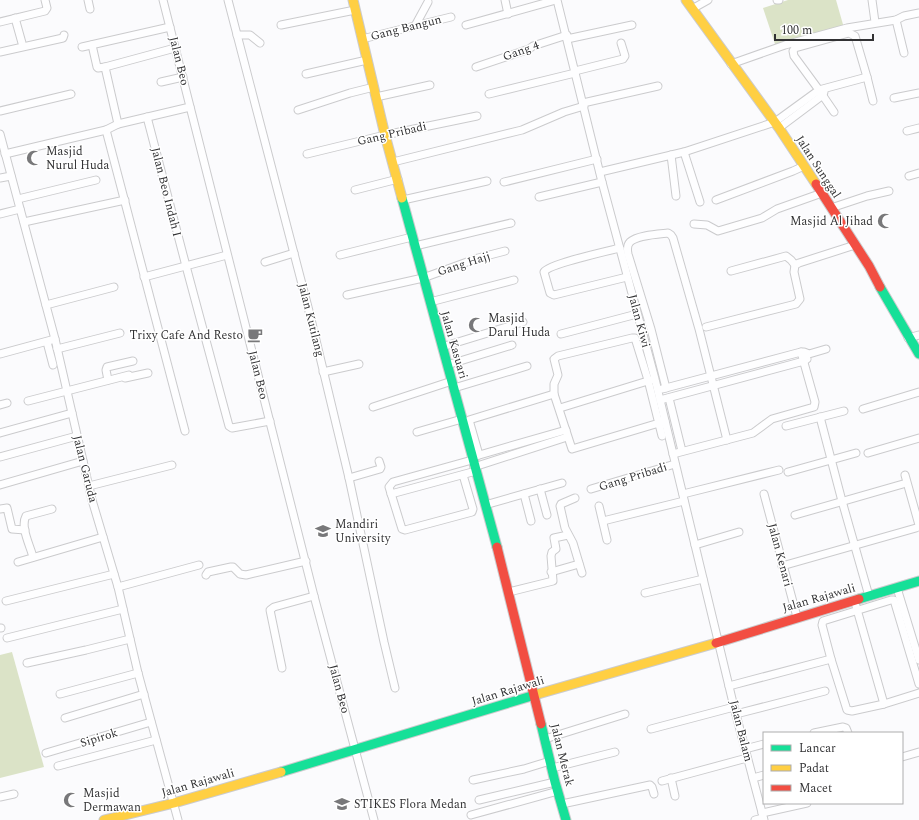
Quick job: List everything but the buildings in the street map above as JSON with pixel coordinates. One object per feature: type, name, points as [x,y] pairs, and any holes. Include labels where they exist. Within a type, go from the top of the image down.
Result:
[{"type":"street","points":[[0,22],[45,11],[47,8],[45,0]]},
{"type":"street","points":[[88,0],[90,8]]},
{"type":"street","name":"Jalan Beo","points":[[163,0],[314,596],[374,820]]},
{"type":"street","name":"Jalan Kutilang","points":[[228,0],[294,253],[349,478],[395,688]]},
{"type":"street","name":"Jalan Kasuari","points":[[353,0],[385,135],[442,347],[475,462],[535,695]]},
{"type":"street","points":[[505,0],[508,14]]},
{"type":"street","points":[[466,25],[557,0]]},
{"type":"street","name":"Jalan Kiwi","points":[[557,0],[602,182],[628,277],[651,380],[658,390],[662,422],[673,454],[719,642]]},
{"type":"street","name":"Jalan Sunggal","points":[[686,0],[777,125],[832,208],[869,266],[888,303],[919,354]]},
{"type":"street","points":[[692,9],[708,0]]},
{"type":"street","points":[[872,0],[875,22]]},
{"type":"street","points":[[415,26],[428,2]]},
{"type":"street","points":[[281,25],[355,10]]},
{"type":"street","points":[[732,64],[785,45],[847,28],[875,22],[896,20],[904,16],[919,13]]},
{"type":"street","name":"Gang Bangun","points":[[362,39],[451,17]]},
{"type":"street","points":[[15,18],[22,43]]},
{"type":"street","points":[[896,20],[904,52]]},
{"type":"street","name":"Gang 4","points":[[476,67],[530,49],[533,46],[567,37],[632,24]]},
{"type":"street","points":[[82,47],[170,27]]},
{"type":"street","points":[[834,112],[823,91],[794,56],[793,51],[795,48],[849,33],[855,36],[873,101]]},
{"type":"street","points":[[0,52],[63,38],[64,35]]},
{"type":"street","points":[[237,35],[250,35],[260,43]]},
{"type":"street","points":[[489,94],[623,59],[625,56],[621,43]]},
{"type":"street","points":[[92,45],[97,67],[99,68],[175,48]]},
{"type":"street","points":[[306,74],[367,60]]},
{"type":"street","points":[[105,67],[118,124]]},
{"type":"street","points":[[161,82],[183,77]]},
{"type":"street","points":[[600,172],[684,152],[777,125],[823,91],[867,77]]},
{"type":"street","points":[[376,97],[430,85]]},
{"type":"street","points":[[393,162],[522,130],[583,104],[658,86]]},
{"type":"street","points":[[298,110],[350,93],[374,87]]},
{"type":"street","points":[[894,98],[919,93]]},
{"type":"street","points":[[0,111],[71,94]]},
{"type":"street","points":[[5,154],[106,130],[118,124],[190,107]]},
{"type":"street","name":"Gang Pribadi","points":[[307,154],[385,135],[477,116]]},
{"type":"street","name":"Jalan Beo Indah I","points":[[147,117],[229,428],[270,421]]},
{"type":"street","points":[[907,131],[919,128]]},
{"type":"street","points":[[106,130],[185,431]]},
{"type":"street","name":"Jalan Garuda","points":[[0,134],[46,305],[89,486],[118,587],[138,673],[178,820]]},
{"type":"street","points":[[684,152],[700,202]]},
{"type":"street","points":[[671,155],[676,196]]},
{"type":"street","points":[[504,182],[597,160]]},
{"type":"street","points":[[716,200],[804,166]]},
{"type":"street","points":[[909,176],[919,173]]},
{"type":"street","points":[[0,178],[11,176]]},
{"type":"street","points":[[354,190],[398,179]]},
{"type":"street","points":[[18,199],[96,180]]},
{"type":"street","points":[[403,200],[487,181]]},
{"type":"street","points":[[539,197],[602,182]]},
{"type":"street","points":[[832,208],[866,196],[889,191]]},
{"type":"street","points":[[694,224],[704,224],[718,231],[762,218],[777,209],[822,193]]},
{"type":"street","points":[[24,222],[125,200]]},
{"type":"street","points":[[0,214],[20,209]]},
{"type":"street","points":[[415,246],[511,223]]},
{"type":"street","points":[[666,388],[627,246],[631,240],[668,233],[671,234],[673,238],[712,376],[728,440]]},
{"type":"street","points":[[340,255],[412,237]]},
{"type":"street","points":[[795,266],[799,263],[855,245]]},
{"type":"street","points":[[620,248],[568,261],[547,268],[544,272],[550,292],[554,295],[628,277]]},
{"type":"street","name":"Gang Hajj","points":[[348,296],[424,278],[478,258],[505,251]]},
{"type":"street","points":[[265,262],[294,253]]},
{"type":"street","points":[[144,277],[227,255]]},
{"type":"street","points":[[706,328],[798,302],[800,299],[794,272],[795,266],[786,256],[731,271]]},
{"type":"street","points":[[430,302],[514,280]]},
{"type":"street","points":[[46,305],[114,287]]},
{"type":"street","points":[[561,334],[637,314]]},
{"type":"street","points":[[442,347],[523,322]]},
{"type":"street","points":[[57,349],[120,333]]},
{"type":"street","points":[[908,338],[919,334]]},
{"type":"street","points":[[662,422],[572,449],[566,433],[560,408],[554,394],[554,384],[558,376],[554,359],[558,356],[635,338],[651,380],[662,422],[662,436]]},
{"type":"street","points":[[0,354],[54,339]]},
{"type":"street","points":[[46,342],[53,365]]},
{"type":"street","points":[[447,365],[512,345]]},
{"type":"street","points":[[658,390],[801,352],[809,354],[826,349]]},
{"type":"street","points":[[673,454],[757,432],[772,419],[814,407],[815,402],[801,352]]},
{"type":"street","points":[[660,400],[804,361],[809,354]]},
{"type":"street","points":[[108,380],[107,367],[133,361]]},
{"type":"street","points":[[323,372],[359,364]]},
{"type":"street","points":[[373,407],[527,366]]},
{"type":"street","points":[[28,401],[148,372]]},
{"type":"street","points":[[67,392],[130,374]]},
{"type":"street","points":[[560,408],[651,380]]},
{"type":"street","points":[[863,409],[919,392]]},
{"type":"street","points":[[475,462],[469,420],[554,394]]},
{"type":"street","points":[[669,398],[682,451]]},
{"type":"street","points":[[786,426],[844,411]]},
{"type":"street","points":[[0,433],[72,413]]},
{"type":"street","points":[[820,417],[830,459],[869,596]]},
{"type":"street","points":[[417,432],[462,419]]},
{"type":"street","points":[[463,475],[472,509],[471,513],[403,530],[389,487],[393,482],[475,462],[566,433]]},
{"type":"street","points":[[391,494],[463,475],[475,462],[566,433]]},
{"type":"street","points":[[0,457],[77,436]]},
{"type":"street","points":[[868,453],[919,438]]},
{"type":"street","points":[[788,472],[830,459],[856,453]]},
{"type":"street","points":[[0,484],[83,461]]},
{"type":"street","points":[[349,478],[380,469],[381,467],[379,462]]},
{"type":"street","name":"Gang Pribadi","points":[[591,490],[675,464]]},
{"type":"street","points":[[89,486],[172,465]]},
{"type":"street","points":[[603,521],[779,470]]},
{"type":"street","points":[[782,566],[917,527],[905,474]]},
{"type":"street","points":[[485,505],[562,483]]},
{"type":"street","points":[[795,515],[902,484]]},
{"type":"street","points":[[540,489],[547,515]]},
{"type":"street","points":[[524,494],[531,521]]},
{"type":"street","name":"Jalan Kenari","points":[[764,494],[782,566],[797,617]]},
{"type":"street","points":[[575,498],[561,504],[560,506],[565,528],[573,543],[582,573]]},
{"type":"street","points":[[599,506],[607,540]]},
{"type":"street","points":[[0,509],[7,508],[12,529],[25,530]]},
{"type":"street","points":[[33,557],[25,530],[24,520],[26,516],[52,509]]},
{"type":"street","points":[[695,545],[739,532]]},
{"type":"street","points":[[509,592],[553,581],[551,572],[551,556],[552,552],[556,549],[554,538],[568,535]]},
{"type":"street","points":[[18,562],[103,537]]},
{"type":"street","points":[[206,575],[208,572],[233,567],[240,574],[246,575],[306,561]]},
{"type":"street","points":[[551,572],[579,564]]},
{"type":"street","points":[[118,587],[199,565]]},
{"type":"street","points":[[6,601],[114,574]]},
{"type":"street","points":[[645,593],[703,579]]},
{"type":"street","name":"Jalan Rajawali","points":[[104,820],[174,803],[333,758],[535,695],[919,582]]},
{"type":"street","points":[[897,588],[919,660]]},
{"type":"street","points":[[282,668],[270,610],[274,607],[314,596]]},
{"type":"street","points":[[854,600],[884,704]]},
{"type":"street","points":[[919,684],[895,601],[891,600],[823,620],[822,625],[831,659],[847,710],[852,712],[919,693]]},
{"type":"street","points":[[7,638],[123,609]]},
{"type":"street","points":[[27,663],[130,639]]},
{"type":"street","name":"Jalan Balam","points":[[719,642],[763,817]]},
{"type":"street","points":[[730,686],[831,659]]},
{"type":"street","points":[[60,694],[138,673]]},
{"type":"street","points":[[651,730],[825,691]]},
{"type":"street","points":[[65,718],[144,694]]},
{"type":"street","name":"Jalan Merak","points":[[535,695],[566,820]]},
{"type":"street","points":[[545,739],[625,714]]},
{"type":"street","name":"Sipirok","points":[[46,753],[151,722]]},
{"type":"street","points":[[819,732],[843,727],[846,728],[848,732]]},
{"type":"street","points":[[58,766],[156,740]]},
{"type":"street","points":[[745,749],[763,744]]},
{"type":"street","points":[[473,780],[614,752]]},
{"type":"street","points":[[903,757],[919,752]]},
{"type":"street","points":[[662,781],[747,758]]},
{"type":"street","points":[[753,778],[763,775]]},
{"type":"street","points":[[671,778],[675,796]]},
{"type":"street","points":[[562,804],[650,785],[654,794]]},
{"type":"street","points":[[479,800],[557,786]]},
{"type":"street","points":[[471,815],[557,786]]},
{"type":"street","points":[[0,797],[14,794]]},
{"type":"street","points":[[755,820],[804,804]]},
{"type":"green space","points":[[788,0],[836,0],[844,28],[777,50],[763,8]]},
{"type":"green space","points":[[12,652],[44,767],[0,778],[0,655]]},
{"type":"traffic: fast","points":[[402,198],[497,547]]},
{"type":"traffic: fast","points":[[880,287],[919,354]]},
{"type":"traffic: fast","points":[[859,599],[919,581]]},
{"type":"traffic: fast","points":[[281,772],[538,694]]},
{"type":"traffic: fast","points":[[541,724],[566,820]]},
{"type":"traffic: slow","points":[[353,0],[385,135],[402,198]]},
{"type":"traffic: slow","points":[[686,0],[779,128],[816,184]]},
{"type":"traffic: slow","points":[[538,694],[716,643]]},
{"type":"traffic: slow","points":[[104,820],[174,803],[281,772]]},
{"type":"traffic: jam","points":[[816,184],[869,266],[880,287]]},
{"type":"traffic: jam","points":[[497,547],[541,724]]},
{"type":"traffic: jam","points":[[716,643],[859,599]]},
{"type":"place","name":"Masjid Nurul Huda","points":[[34,158]]},
{"type":"place","name":"Masjid Al Jihad","points":[[885,221]]},
{"type":"place","name":"Masjid Darul Huda","points":[[476,325]]},
{"type":"place","name":"Trixy Cafe And Resto","points":[[255,335]]},
{"type":"place","name":"Mandiri University","points":[[323,531]]},
{"type":"place","name":"Masjid Dermawan","points":[[71,800]]},
{"type":"place","name":"STIKES Flora Medan","points":[[342,804]]}]
